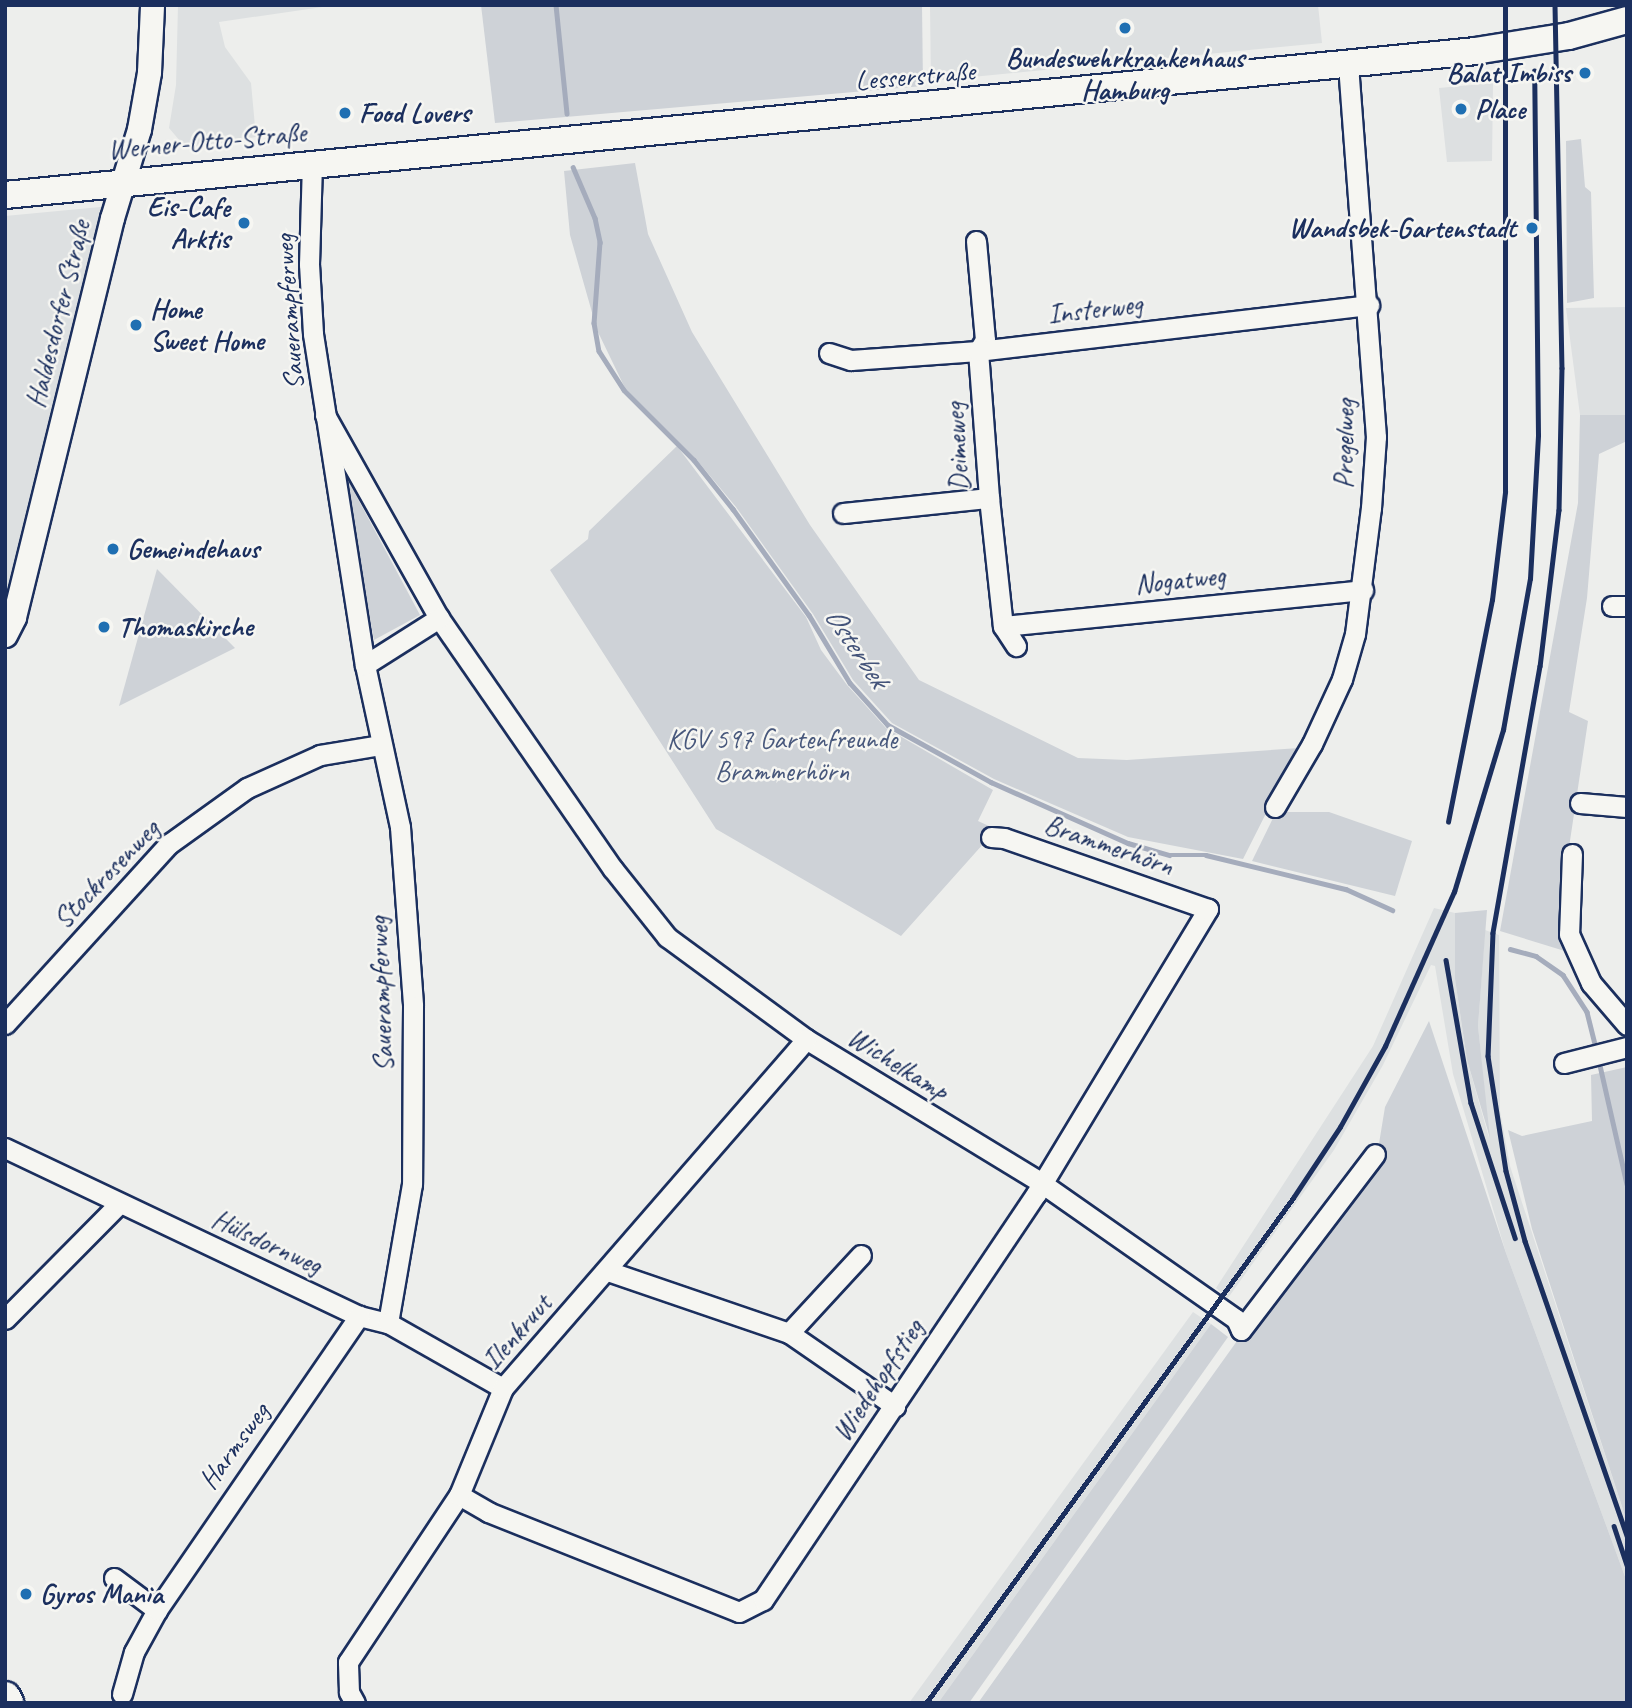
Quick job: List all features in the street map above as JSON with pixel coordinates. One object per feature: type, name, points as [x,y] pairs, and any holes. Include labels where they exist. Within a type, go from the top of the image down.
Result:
[{"type":"main road","name":"Lesserstraße","points":[[581,138],[1348,64],[1569,36],[1627,20]]},
{"type":"main road","name":"Werner-Otto-Straße","points":[[5,195],[122,180],[581,138]]},
{"type":"main road","points":[[5,1697],[8,1703]]},
{"type":"street","name":"Haldesdorfer Straße","points":[[5,635],[19,594],[122,180],[145,102],[152,5]]},
{"type":"street","name":"Pregelweg","points":[[1275,807],[1312,744],[1342,679],[1363,590],[1376,437],[1369,305],[1348,64]]},
{"type":"street","name":"Sauerampferweg","points":[[312,163],[309,264],[325,415],[365,665],[400,827],[413,1006],[412,1184],[388,1323]]},
{"type":"street","name":"Deimeweg","points":[[976,241],[985,340],[978,351],[989,498],[1003,626],[1016,646]]},
{"type":"street","name":"Insterweg","points":[[829,353],[851,360],[978,351],[1369,305]]},
{"type":"street","name":"Sauerampferweg","points":[[325,415],[439,618]]},
{"type":"street","points":[[843,513],[989,498]]},
{"type":"street","name":"Nogatweg","points":[[1003,626],[1363,590]]},
{"type":"street","points":[[365,665],[439,618]]},
{"type":"street","name":"Wichelkamp","points":[[439,618],[613,869],[667,937],[806,1039],[1040,1182],[1236,1319],[1241,1330],[1375,1154]]},
{"type":"street","name":"Stockrosenweg","points":[[5,1024],[169,844],[247,788],[320,755],[381,745]]},
{"type":"street","points":[[1580,803],[1627,807]]},
{"type":"street","name":"Brammerhörn","points":[[991,838],[1004,838],[1208,909]]},
{"type":"street","points":[[1572,854],[1569,934],[1591,983],[1627,1025]]},
{"type":"street","name":"Wiedehopfstieg","points":[[459,1494],[488,1512],[739,1612],[763,1600],[1036,1194],[1040,1182],[1145,1019],[1208,909]]},
{"type":"street","name":"Ilenkruut","points":[[355,1703],[349,1692],[348,1662],[459,1494],[503,1388],[806,1039]]},
{"type":"street","points":[[1564,1063],[1595,1058],[1627,1047]]},
{"type":"street","name":"Hülsdornweg","points":[[5,1148],[359,1316],[388,1323],[503,1388]]},
{"type":"street","points":[[5,1319],[120,1203]]},
{"type":"street","points":[[789,1333],[861,1255]]},
{"type":"street","points":[[608,1270],[789,1333],[895,1406]]},
{"type":"street","name":"Harmsweg","points":[[122,1694],[134,1652],[157,1610],[359,1316]]},
{"type":"street","points":[[114,1578],[157,1610]]},
{"type":"shaded area","points":[[178,5],[336,5],[219,22],[225,47],[251,83],[256,137],[186,148],[169,128],[176,85]]},
{"type":"shaded area","name":"Bundeswehrkrankenhaus Hamburg","points":[[930,5],[1318,5],[1322,43],[931,81]]},
{"type":"shaded area","points":[[1493,83],[1492,161],[1447,162],[1439,88]]},
{"type":"shaded area","points":[[111,206],[5,622],[5,216]]},
{"type":"shaded area","points":[[1627,307],[1627,415],[1580,415],[1566,308]]},
{"type":"shaded area","points":[[1434,908],[1455,913],[1455,979],[1467,1060],[1489,1138],[1478,1026],[1485,930],[1499,935],[1500,1111],[1510,1166],[1627,1522],[1627,1582],[1506,1253],[1453,1074],[1435,966],[1431,965],[1383,1065],[1334,1150],[1228,1298],[1216,1288],[1373,1046]]},
{"type":"shaded area","points":[[1193,1312],[1211,1324],[938,1703],[909,1703]]},
{"type":"green space","points":[[481,5],[922,5],[923,86],[495,123]]},
{"type":"green space","points":[[1581,139],[1585,187],[1591,192],[1594,298],[1567,303],[1566,141]]},
{"type":"green space","points":[[635,163],[648,234],[692,332],[810,525],[919,680],[1078,758],[1127,760],[1299,748],[1243,859],[1128,837],[994,779],[892,723],[853,680],[813,614],[736,507],[696,459],[625,388],[597,330],[570,235],[564,171]]},
{"type":"green space","points":[[1580,415],[1627,415],[1627,441],[1599,454],[1587,598],[1569,712],[1588,721],[1562,894],[1568,952],[1500,931],[1578,503]]},
{"type":"green space","name":"KGV 597 Gartenfreunde Brammerhörn","points":[[677,446],[806,617],[821,650],[847,685],[886,728],[993,790],[978,821],[991,827],[984,843],[901,936],[716,829],[550,570],[588,539],[589,531]]},
{"type":"green space","points":[[343,471],[420,615],[374,640]]},
{"type":"green space","points":[[157,569],[235,648],[119,706]]},
{"type":"green space","points":[[1276,812],[1329,812],[1412,841],[1395,896],[1252,861]]},
{"type":"green space","points":[[1487,910],[1478,1026],[1490,1138],[1467,1060],[1455,979],[1455,913]]},
{"type":"green space","points":[[1429,1021],[1506,1253],[1627,1582],[1627,1703],[978,1703],[1247,1327],[1374,1174],[1385,1107]]},
{"type":"green space","points":[[1627,1067],[1627,1522],[1532,1229],[1508,1130],[1522,1136],[1592,1121],[1591,1075]]},
{"type":"green space","points":[[1211,1324],[1228,1337],[969,1703],[938,1703]]},
{"type":"waterway","name":"Osterbek","points":[[556,5],[567,113]]},
{"type":"waterway","name":"Osterbek","points":[[573,167],[595,218],[600,242],[594,323],[599,351],[624,390],[694,460],[733,509],[809,615],[850,683],[888,725],[991,782],[1128,843],[1169,855],[1206,855],[1346,889],[1392,910]]},
{"type":"waterway","name":"Osterbek","points":[[1510,949],[1536,956],[1563,975],[1587,1012],[1596,1049]]},
{"type":"waterway","name":"Osterbek","points":[[1599,1061],[1627,1184]]},
{"type":"railway","points":[[1448,822],[1492,600],[1505,492],[1505,5]]},
{"type":"railway","points":[[1555,5],[1562,368],[1559,510],[1540,666],[1493,933],[1488,1056],[1506,1171],[1525,1241],[1627,1536]]},
{"type":"railway","points":[[926,1703],[1293,1198],[1340,1127],[1385,1046],[1454,892],[1503,730],[1530,579],[1538,435],[1534,71]]},
{"type":"railway","points":[[1446,960],[1471,1103],[1515,1238]]},
{"type":"railway","points":[[1614,1526],[1627,1565]]},
{"type":"place","name":"Bundeswehrkrankenhaus Hamburg","points":[[1125,28]]},
{"type":"place","name":"Balat Imbiss","points":[[1585,73]]},
{"type":"place","name":"Place","points":[[1461,109]]},
{"type":"place","name":"Food Lovers","points":[[345,113]]},
{"type":"place","name":"Eis-Cafe Arktis","points":[[244,223]]},
{"type":"place","name":"Wandsbek-Gartenstadt","points":[[1532,228]]},
{"type":"place","name":"Home Sweet Home","points":[[136,325]]},
{"type":"place","name":"Gemeindehaus","points":[[113,549]]},
{"type":"place","name":"Thomaskirche","points":[[104,627]]},
{"type":"place","name":"Gyros Mania","points":[[26,1594]]}]
